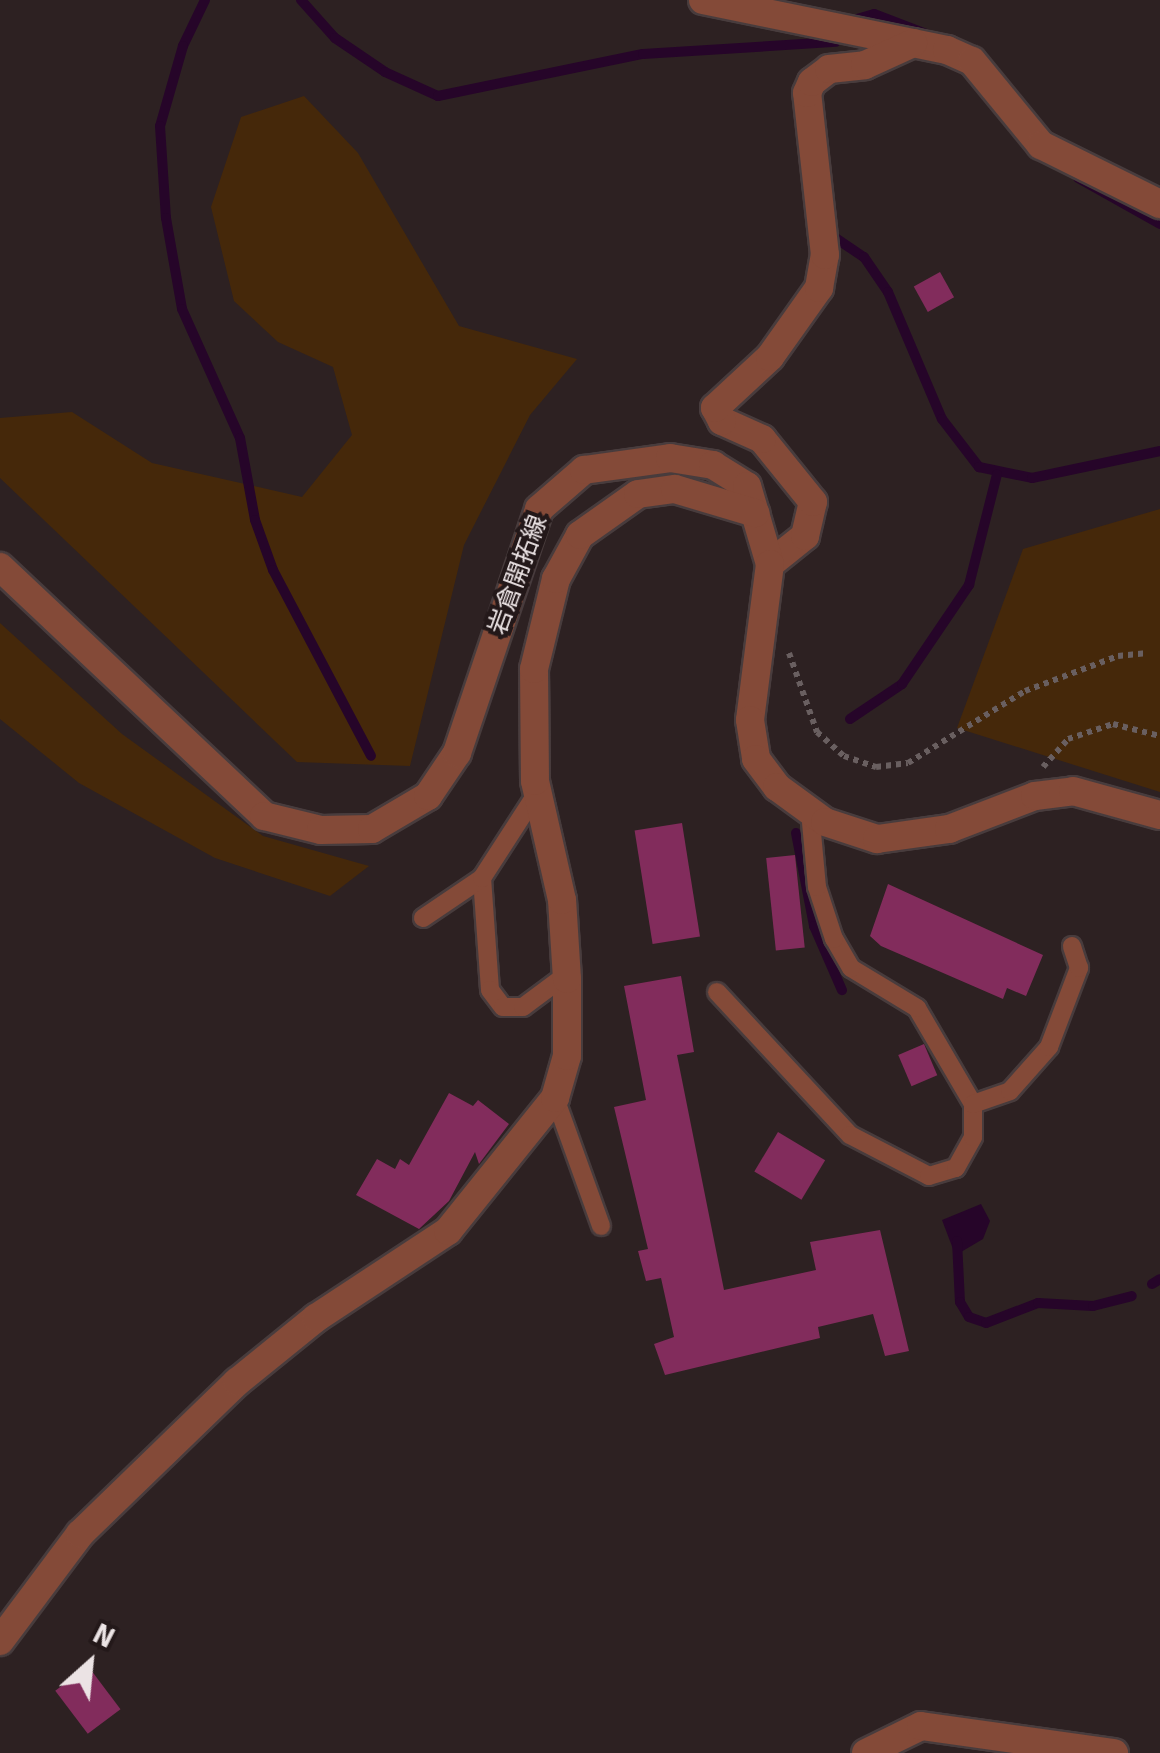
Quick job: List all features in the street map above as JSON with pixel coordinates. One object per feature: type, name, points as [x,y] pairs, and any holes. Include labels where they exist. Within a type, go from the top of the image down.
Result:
[{"type":"street","points":[[703,0],[913,43],[972,62],[1042,145],[1160,204]]},
{"type":"street","points":[[770,564],[805,536],[813,502],[762,440],[722,421],[716,408],[770,358],[818,288],[825,255],[806,94],[812,82],[829,68],[865,65],[913,43]]},
{"type":"street","name":"岩倉開拓線","points":[[0,568],[264,816],[321,830],[372,830],[428,796],[457,753],[539,508],[584,470],[670,458],[713,465],[748,486],[770,564],[750,720],[756,759],[777,787],[810,811],[877,838],[949,829],[1035,796],[1073,791],[1160,815]]},
{"type":"street","points":[[0,1641],[80,1534],[238,1382],[316,1318],[448,1231],[555,1098],[567,1056],[566,974],[562,900],[538,793],[534,668],[556,579],[580,535],[638,494],[675,489],[755,513]]},
{"type":"street","points":[[866,1753],[921,1726],[1114,1753]]},
{"type":"lane","points":[[423,918],[482,878],[538,793]]},
{"type":"lane","points":[[717,992],[850,1135],[877,1154],[929,1176],[956,1168],[973,1137],[974,1104],[917,1008],[852,968],[834,939],[817,887],[810,811]]},
{"type":"lane","points":[[482,878],[490,990],[503,1007],[523,1008],[566,974]]},
{"type":"lane","points":[[974,1104],[1010,1091],[1049,1047],[1080,968],[1072,946]]},
{"type":"lane","points":[[555,1098],[600,1226]]},
{"type":"path","points":[[765,603],[817,732],[844,756],[876,767],[908,763],[1025,691],[1118,656],[1145,653]]},
{"type":"path","points":[[1035,796],[1038,774],[1068,739],[1112,724],[1160,736]]},
{"type":"shaded area","points":[[304,96],[358,153],[459,326],[577,359],[530,415],[464,545],[410,766],[297,762],[0,478],[0,418],[72,412],[152,463],[302,497],[352,435],[333,367],[278,342],[234,301],[211,207],[241,117]]},
{"type":"shaded area","points":[[1160,509],[1160,792],[957,728],[1023,549]]},
{"type":"shaded area","points":[[0,623],[122,734],[263,836],[369,866],[330,896],[215,858],[79,783],[0,719]]},
{"type":"shaded area","points":[[981,1204],[990,1221],[983,1239],[961,1252],[953,1249],[942,1220]]},
{"type":"building","points":[[940,272],[954,297],[928,312],[914,287]]},
{"type":"building","points":[[682,823],[700,937],[653,944],[635,831]]},
{"type":"building","points":[[795,855],[805,947],[776,951],[766,858]]},
{"type":"building","points":[[888,884],[1043,955],[1026,996],[1007,988],[1003,999],[881,946],[870,936]]},
{"type":"building","points":[[681,976],[694,1052],[677,1055],[724,1290],[816,1270],[810,1242],[880,1230],[909,1351],[885,1356],[873,1314],[818,1327],[820,1338],[665,1375],[654,1344],[674,1337],[661,1278],[646,1281],[638,1251],[648,1249],[614,1107],[646,1100],[624,986]]},
{"type":"building","points":[[924,1044],[937,1075],[912,1086],[898,1055]]},
{"type":"building","points":[[449,1093],[473,1106],[478,1100],[509,1124],[479,1164],[475,1152],[449,1201],[419,1229],[356,1195],[377,1159],[395,1169],[400,1159],[409,1165]]},
{"type":"building","points":[[778,1132],[825,1160],[801,1200],[754,1171]]},
{"type":"building","points":[[88,1666],[120,1709],[88,1734],[55,1691]]},
{"type":"waterway","points":[[205,0],[183,46],[160,126],[166,218],[182,309],[240,438],[255,520],[273,570],[371,756]]},
{"type":"waterway","points":[[301,0],[335,38],[385,72],[438,96],[643,54],[836,42]]},
{"type":"waterway","points":[[850,21],[874,14],[937,38]]},
{"type":"waterway","points":[[1078,178],[1160,224]]},
{"type":"waterway","points":[[831,235],[864,257],[888,292],[942,419],[979,467],[1032,478],[1160,451]]},
{"type":"waterway","points":[[850,719],[902,684],[969,585],[997,474]]},
{"type":"waterway","points":[[796,833],[814,926],[842,990]]},
{"type":"waterway","points":[[957,1241],[960,1302],[969,1317],[986,1323],[1038,1303],[1093,1306],[1132,1296]]},
{"type":"waterway","points":[[1152,1284],[1160,1279]]}]
